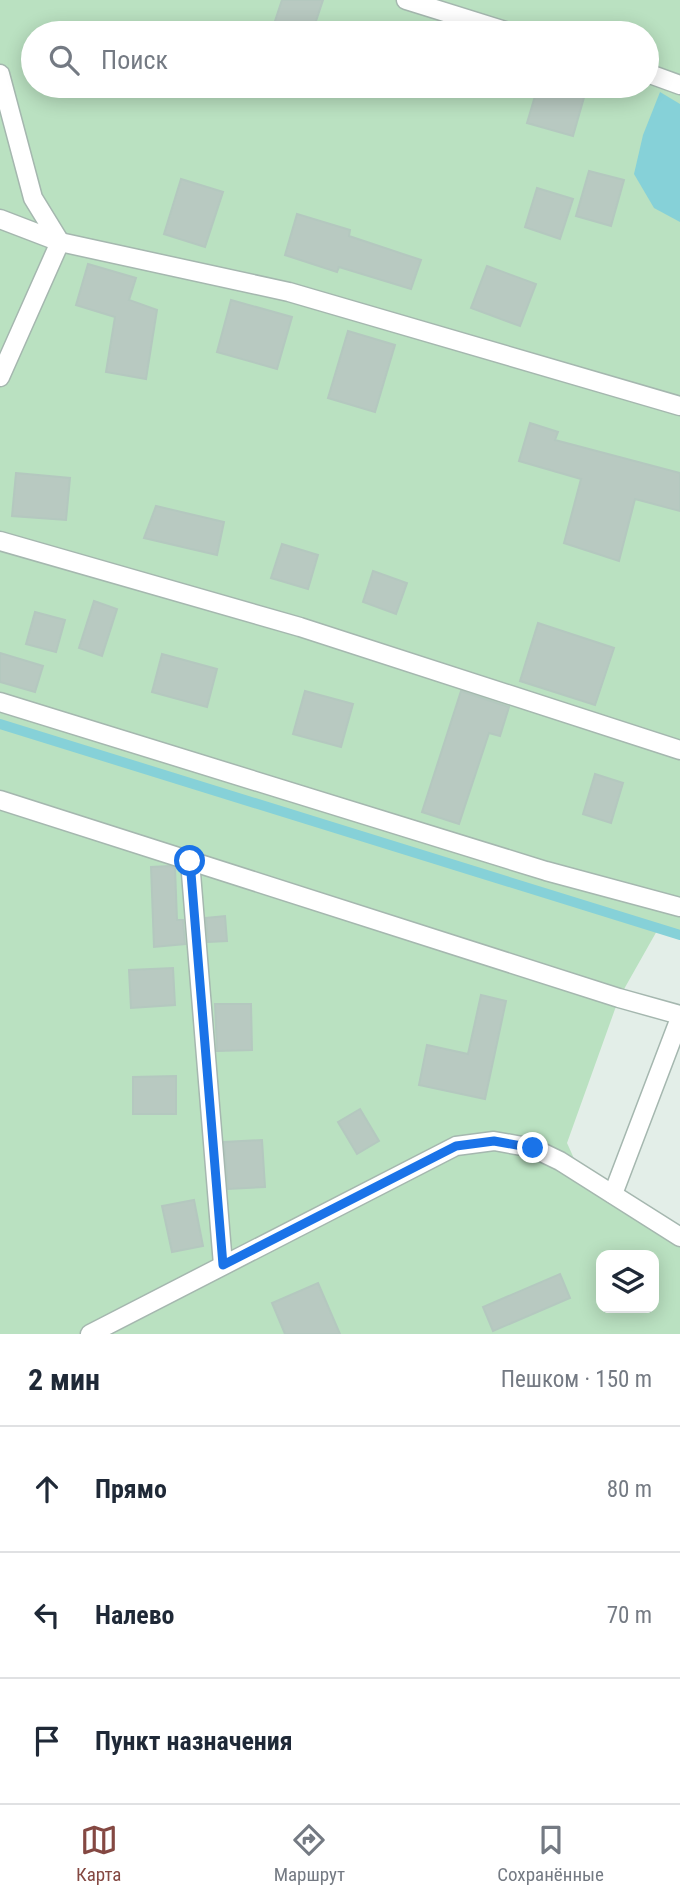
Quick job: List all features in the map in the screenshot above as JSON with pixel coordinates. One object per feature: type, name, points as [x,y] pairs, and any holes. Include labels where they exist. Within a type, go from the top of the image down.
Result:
[{"type":"lane","points":[[406,0],[453,8],[484,21]]},
{"type":"lane","points":[[0,74],[33,198],[60,242]]},
{"type":"lane","points":[[659,77],[680,85]]},
{"type":"lane","points":[[0,219],[60,242],[289,292],[680,406]]},
{"type":"lane","points":[[0,377],[60,242]]},
{"type":"lane","points":[[0,541],[300,627],[680,750]]},
{"type":"lane","points":[[0,702],[546,871],[680,906]]},
{"type":"lane","points":[[0,800],[680,1016],[613,1194]]},
{"type":"lane","points":[[190,861],[223,1265]]},
{"type":"lane","points":[[90,1334],[456,1146],[494,1141],[533,1148],[560,1161],[680,1237]]},
{"type":"green space","points":[[0,0],[680,0],[680,935],[658,929],[619,998],[567,1143],[581,1174],[680,1237],[680,1334],[0,1334]]},
{"type":"water","points":[[660,92],[680,104],[680,222],[654,208],[634,174],[643,135]]},
{"type":"building","points":[[282,0],[323,0],[316,21],[275,21]]},
{"type":"building","points":[[534,98],[584,98],[573,136],[527,123]]},
{"type":"building","points":[[589,171],[624,180],[611,226],[576,216]]},
{"type":"building","points":[[181,179],[223,192],[205,247],[164,234]]},
{"type":"building","points":[[537,188],[573,199],[560,239],[525,227]]},
{"type":"building","points":[[297,214],[350,230],[349,236],[421,260],[411,289],[339,267],[337,272],[285,255]]},
{"type":"building","points":[[88,264],[136,278],[129,300],[157,310],[146,379],[106,372],[115,317],[76,305]]},
{"type":"building","points":[[487,266],[536,284],[520,326],[471,308]]},
{"type":"building","points":[[231,300],[292,317],[277,369],[217,352]]},
{"type":"building","points":[[348,331],[395,345],[375,412],[328,398]]},
{"type":"building","points":[[530,423],[558,432],[555,440],[680,473],[680,511],[635,499],[619,561],[564,543],[581,479],[519,461]]},
{"type":"building","points":[[16,473],[70,478],[66,520],[12,516]]},
{"type":"building","points":[[156,506],[224,522],[217,555],[144,538]]},
{"type":"building","points":[[282,544],[318,555],[308,589],[271,578]]},
{"type":"building","points":[[373,571],[407,583],[396,614],[363,602]]},
{"type":"building","points":[[94,601],[117,609],[102,656],[79,648]]},
{"type":"building","points":[[35,612],[65,620],[56,652],[26,644]]},
{"type":"building","points":[[538,623],[614,648],[595,705],[520,681]]},
{"type":"building","points":[[0,653],[43,666],[35,692],[0,682]]},
{"type":"building","points":[[162,654],[217,669],[207,707],[152,692]]},
{"type":"building","points":[[305,691],[353,704],[341,747],[293,734]]},
{"type":"building","points":[[461,691],[509,707],[500,736],[489,733],[459,824],[422,812]]},
{"type":"building","points":[[595,774],[623,783],[611,823],[583,814]]},
{"type":"building","points":[[151,867],[175,868],[177,920],[183,920],[185,944],[154,947]]},
{"type":"building","points":[[225,916],[227,941],[208,942],[206,918]]},
{"type":"building","points":[[173,968],[175,1005],[131,1008],[129,970]]},
{"type":"building","points":[[481,995],[506,1001],[485,1099],[419,1085],[427,1045],[468,1054]]},
{"type":"building","points":[[215,1004],[251,1004],[252,1050],[217,1051]]},
{"type":"building","points":[[176,1076],[176,1114],[133,1114],[133,1077]]},
{"type":"building","points":[[360,1109],[379,1141],[357,1154],[338,1122]]},
{"type":"building","points":[[262,1140],[265,1187],[228,1189],[224,1142]]},
{"type":"building","points":[[194,1200],[203,1246],[172,1252],[162,1206]]},
{"type":"building","points":[[560,1274],[570,1298],[493,1331],[483,1307]]},
{"type":"building","points":[[318,1283],[340,1334],[285,1334],[272,1303]]},
{"type":"waterway","points":[[0,724],[680,935]]},
{"type":"route","points":[[190,861],[223,1265],[456,1146],[494,1141],[533,1148]]}]
